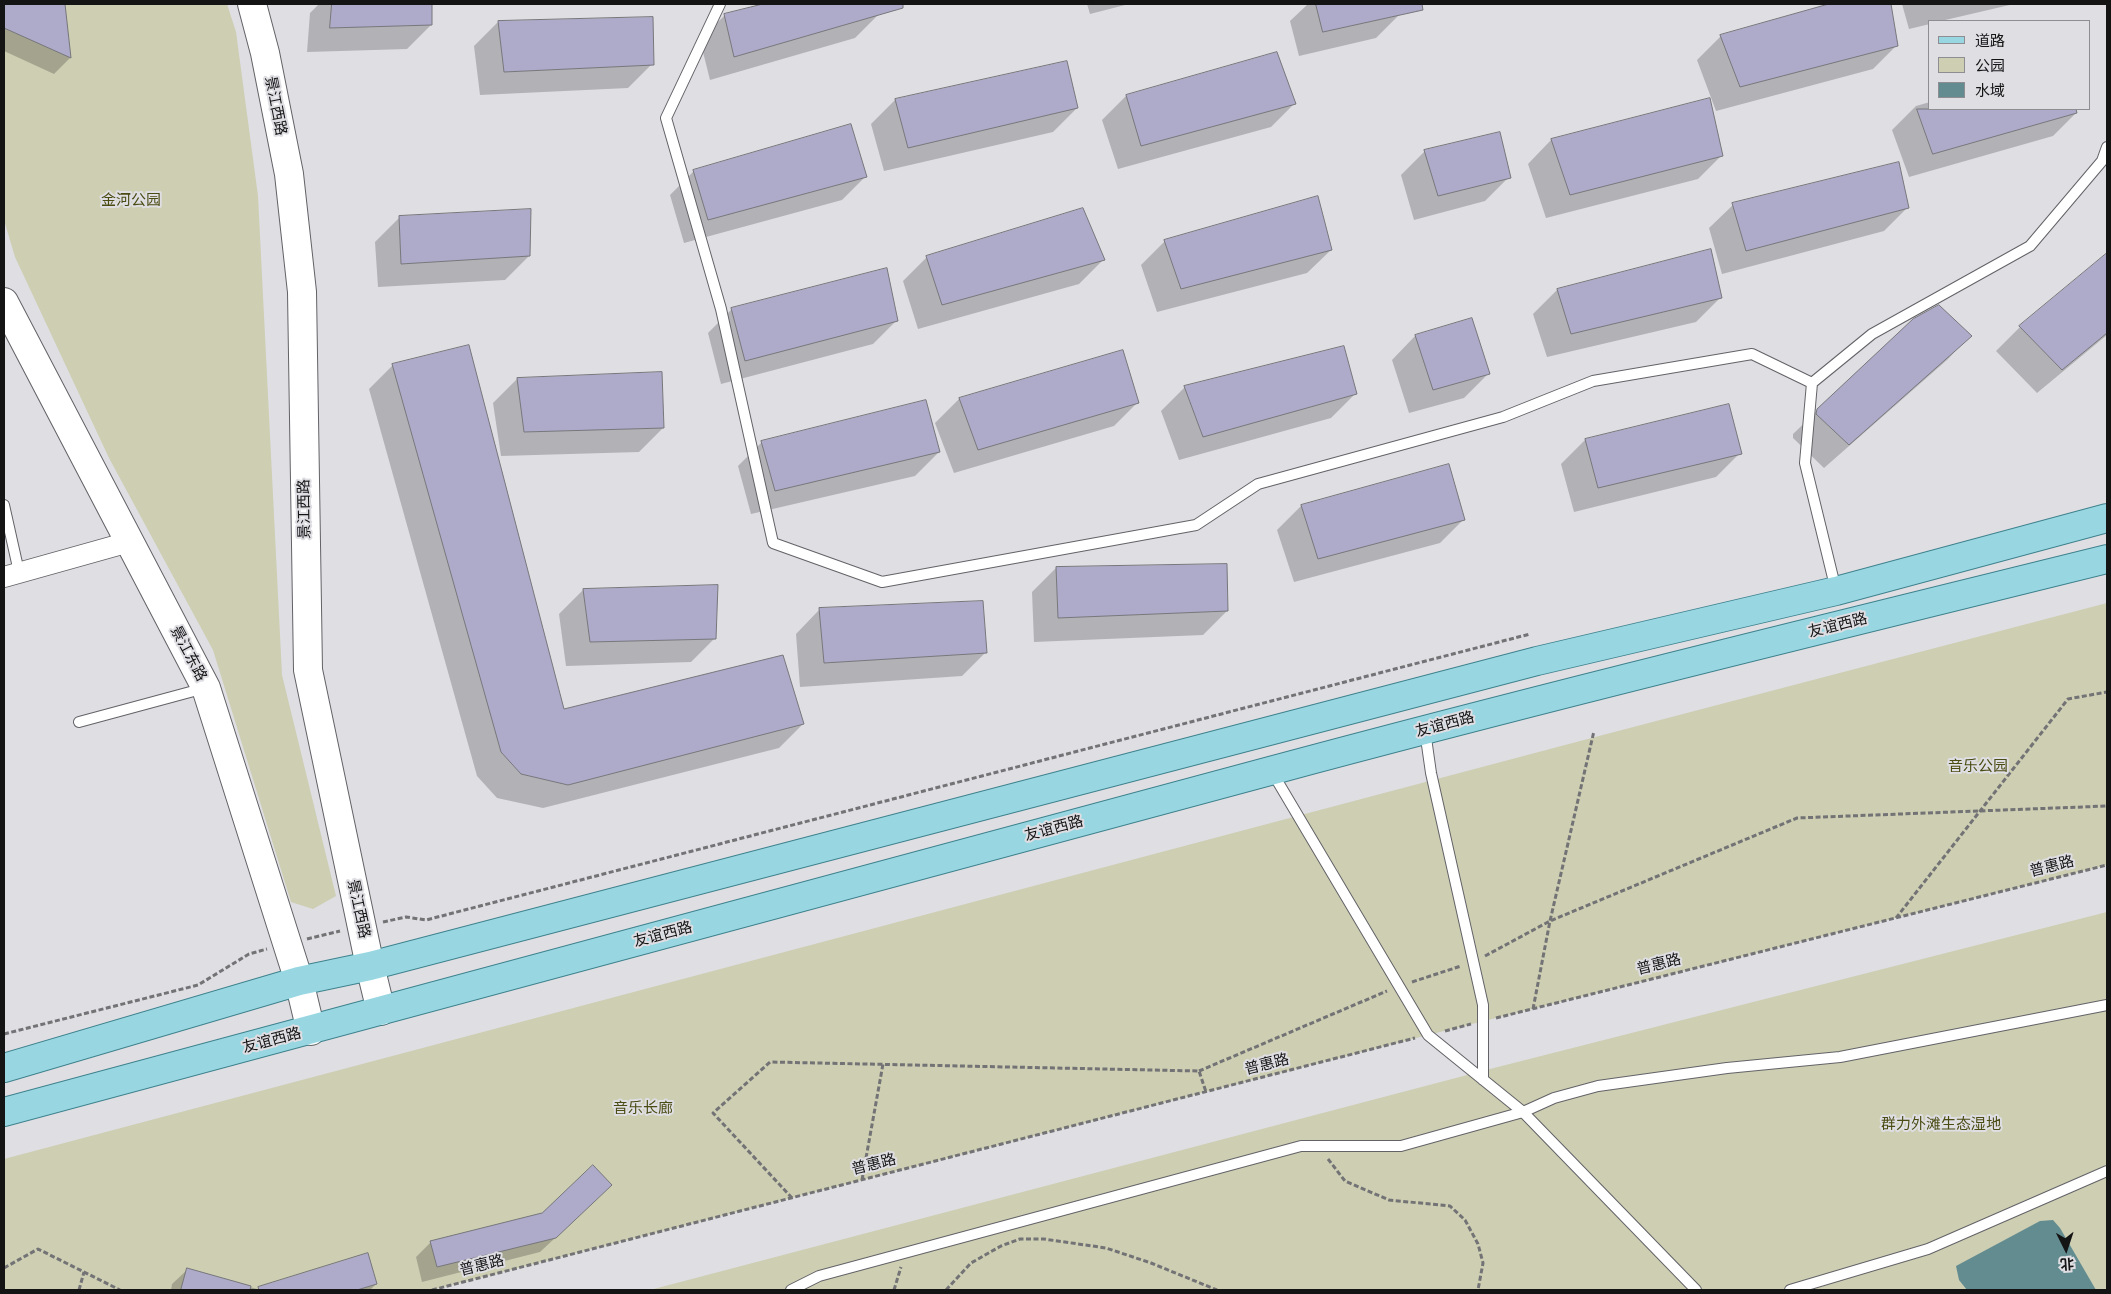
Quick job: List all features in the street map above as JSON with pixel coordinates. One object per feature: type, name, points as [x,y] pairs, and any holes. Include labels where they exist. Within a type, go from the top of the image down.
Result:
[{"type":"main road","name":"景江西路","points":[[252,4],[265,53],[289,174],[302,292],[308,670],[381,1011]]},
{"type":"main road","name":"景江东路","points":[[4,302],[206,688],[299,981],[311,1031]]},
{"type":"main road","points":[[4,1068],[299,981],[370,966],[1537,661],[1836,591],[2107,518]]},
{"type":"main road","name":"友谊西路","points":[[4,1112],[311,1031],[1271,770],[2107,559]]},
{"type":"street","points":[[11,574],[129,542]]},
{"type":"lane","points":[[720,4],[666,118],[721,309],[773,543],[882,582],[1196,525],[1258,484],[1503,417],[1593,381],[1752,354],[1812,383]]},
{"type":"lane","points":[[1836,591],[1805,463],[1812,383],[1872,334],[2030,246],[2102,160],[2107,147]]},
{"type":"lane","points":[[4,505],[11,574]]},
{"type":"lane","points":[[79,722],[206,688]]},
{"type":"lane","points":[[1424,730],[1430,773],[1483,1005],[1484,1080]]},
{"type":"lane","points":[[1271,770],[1428,1035],[1523,1112],[1696,1290]]},
{"type":"lane","points":[[792,1290],[820,1276],[1301,1146],[1401,1146],[1523,1112],[1554,1098],[1598,1086],[1727,1068],[1840,1057],[2107,1005]]},
{"type":"lane","points":[[1790,1290],[1928,1249],[2107,1171]]},
{"type":"path","points":[[4,1034],[198,986],[249,954],[287,944],[406,916],[426,920],[1530,634]]},
{"type":"path","points":[[1896,918],[2068,699],[2107,692]]},
{"type":"path","points":[[1533,1008],[1550,921],[1594,731]]},
{"type":"path","points":[[792,1198],[713,1113],[770,1062],[1199,1071],[1399,986],[1473,962],[1550,921],[1797,818],[2107,806]]},
{"type":"path","name":"普惠路","points":[[432,1290],[1533,1008],[2107,865]]},
{"type":"path","points":[[862,1180],[883,1064]]},
{"type":"path","points":[[1199,1071],[1206,1092]]},
{"type":"path","points":[[1316,1146],[1345,1180],[1389,1200],[1450,1206],[1465,1220],[1478,1244],[1483,1263],[1478,1290]]},
{"type":"path","points":[[946,1290],[972,1263],[1001,1246],[1020,1239],[1044,1239],[1106,1248],[1151,1263],[1217,1290]]},
{"type":"path","points":[[4,1268],[38,1249],[120,1290]]},
{"type":"path","points":[[894,1290],[906,1252]]},
{"type":"path","points":[[79,1290],[84,1272]]},
{"type":"green space","name":"金河公园","points":[[4,4],[227,4],[236,32],[258,196],[282,675],[336,896],[313,909],[291,902],[213,650],[109,458],[15,257],[4,220]]},
{"type":"green space","name":"音乐公园","points":[[2107,603],[2107,865],[1428,1035],[432,1290],[4,1290],[4,1159]]},
{"type":"green space","name":"群力外滩生态湿地","points":[[2107,912],[2107,1290],[650,1290],[1490,1069]]},
{"type":"water","points":[[2053,1220],[2060,1228],[2096,1290],[1967,1290],[1959,1280],[1956,1266],[2040,1221]]},
{"type":"building","points":[[4,4],[65,4],[71,58],[4,28]]},
{"type":"building","points":[[332,4],[432,4],[432,25],[330,28]]},
{"type":"building","points":[[763,4],[903,4],[903,8],[734,57],[724,14]]},
{"type":"building","points":[[1316,4],[1422,4],[1423,10],[1323,32]]},
{"type":"building","points":[[1829,4],[1891,4],[1898,46],[1740,87],[1720,35]]},
{"type":"building","points":[[653,17],[654,65],[504,72],[498,21]]},
{"type":"building","points":[[1277,52],[1296,104],[1141,146],[1126,95]]},
{"type":"building","points":[[1067,61],[1078,108],[908,148],[895,99]]},
{"type":"building","points":[[1710,98],[1723,156],[1570,195],[1551,139]]},
{"type":"building","points":[[1917,109],[2076,110],[2077,113],[1933,154]]},
{"type":"building","points":[[851,124],[867,177],[708,220],[693,170]]},
{"type":"building","points":[[1500,132],[1511,178],[1438,196],[1424,150]]},
{"type":"building","points":[[1899,162],[1909,208],[1746,251],[1732,203]]},
{"type":"building","points":[[1318,196],[1332,250],[1181,289],[1164,240]]},
{"type":"building","points":[[1083,208],[1105,260],[942,305],[926,256]]},
{"type":"building","points":[[531,209],[530,256],[401,264],[399,216]]},
{"type":"building","points":[[1711,249],[1722,298],[1571,334],[1557,289]]},
{"type":"building","points":[[2107,253],[2107,333],[2062,370],[2019,326]]},
{"type":"building","points":[[887,268],[898,321],[745,361],[731,308]]},
{"type":"building","points":[[1939,305],[1972,336],[1849,445],[1816,414],[1817,409],[1913,319]]},
{"type":"building","points":[[1472,318],[1490,374],[1433,390],[1415,335]]},
{"type":"building","points":[[469,345],[564,709],[783,655],[804,724],[568,785],[521,774],[501,752],[392,364]]},
{"type":"building","points":[[1344,346],[1357,394],[1203,437],[1184,386]]},
{"type":"building","points":[[1123,350],[1139,403],[978,450],[959,398]]},
{"type":"building","points":[[662,372],[664,428],[524,432],[517,378]]},
{"type":"building","points":[[926,400],[940,452],[775,491],[761,441]]},
{"type":"building","points":[[1729,404],[1742,454],[1598,488],[1585,439]]},
{"type":"building","points":[[1449,464],[1465,520],[1318,559],[1301,505]]},
{"type":"building","points":[[1227,564],[1228,611],[1058,618],[1056,567]]},
{"type":"building","points":[[718,585],[716,639],[590,642],[583,589]]},
{"type":"building","points":[[983,601],[987,653],[824,663],[819,608]]},
{"type":"building","points":[[593,1165],[612,1185],[556,1238],[437,1267],[430,1241],[542,1213]]},
{"type":"building","points":[[368,1253],[377,1284],[357,1290],[259,1290],[258,1287]]},
{"type":"building","points":[[187,1268],[251,1286],[250,1290],[181,1290]]},
{"type":"park label","name":"音乐长廊","points":[[643,1109]]}]
